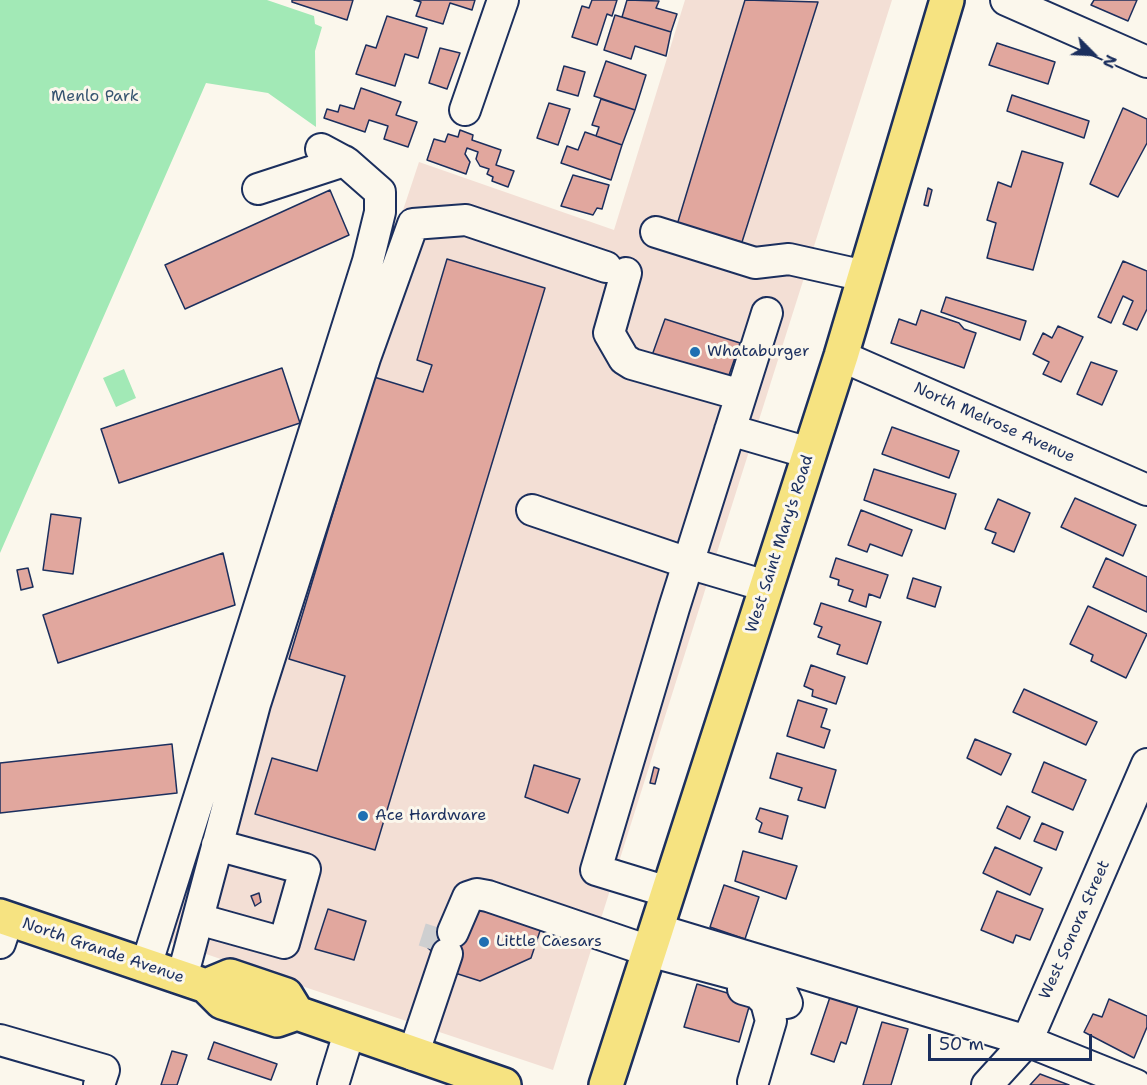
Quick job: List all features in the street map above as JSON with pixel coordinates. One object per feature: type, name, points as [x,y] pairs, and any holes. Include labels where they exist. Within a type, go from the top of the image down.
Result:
[{"type":"main road","name":"West Saint Mary's Road","points":[[606,1085],[841,356],[941,1]]},
{"type":"main road","name":"North Grande Avenue","points":[[3,926],[146,966],[194,982],[230,976],[286,995],[297,1013],[349,1033],[504,1085]]},
{"type":"street","points":[[465,110],[503,0]]},
{"type":"street","points":[[1006,0],[1145,54]]},
{"type":"street","points":[[146,966],[364,272],[380,212],[380,192],[332,155],[258,189]]},
{"type":"street","points":[[194,982],[198,919],[255,704],[365,358],[413,224],[466,219],[616,270],[609,333],[624,358],[632,364],[741,395]]},
{"type":"street","points":[[656,232],[755,263],[789,258],[865,276]]},
{"type":"street","points":[[668,892],[596,870],[688,563],[768,313]]},
{"type":"street","name":"North Melrose Avenue","points":[[841,356],[1147,490]]},
{"type":"street","points":[[730,430],[809,453]]},
{"type":"street","points":[[532,510],[688,563],[766,586]]},
{"type":"street","name":"West Sonora Street","points":[[987,1085],[1027,1041],[1147,764]]},
{"type":"street","points":[[198,919],[284,943],[305,869],[217,845]]},
{"type":"street","points":[[413,1055],[442,949],[468,897],[477,894],[562,923],[652,940],[1027,1041],[1136,1085]]},
{"type":"street","points":[[652,940],[693,964],[709,979],[757,993],[766,1002],[771,1021],[758,1084]]},
{"type":"street","points":[[693,964],[768,983],[781,990],[787,1002]]},
{"type":"street","points":[[333,1085],[349,1033]]},
{"type":"street","points":[[0,1040],[104,1070],[99,1085]]},
{"type":"shaded area","points":[[685,0],[892,0],[553,1070],[161,939],[419,162],[614,230]]},
{"type":"green space","name":"Menlo Park","points":[[0,0],[267,0],[314,16],[315,24],[322,27],[315,51],[316,127],[268,93],[206,83],[0,553]]},
{"type":"green space","points":[[124,369],[136,398],[116,407],[103,378]]},
{"type":"building","points":[[292,0],[353,0],[347,20],[292,2]]},
{"type":"building","points":[[414,0],[475,0],[472,10],[450,3],[443,24],[416,16],[421,2]]},
{"type":"building","points":[[592,0],[617,0],[612,16],[607,14],[597,45],[572,37],[582,6],[589,8]]},
{"type":"building","points":[[627,0],[659,1],[656,8],[677,14],[671,32],[622,17]]},
{"type":"building","points":[[745,0],[818,2],[742,242],[677,225]]},
{"type":"building","points":[[1094,0],[1137,0],[1128,21],[1091,5]]},
{"type":"building","points":[[615,15],[671,32],[666,56],[635,46],[631,59],[604,50]]},
{"type":"building","points":[[387,16],[427,28],[418,58],[405,54],[395,86],[356,74],[366,45],[376,48]]},
{"type":"building","points":[[997,43],[1055,62],[1048,84],[989,65]]},
{"type":"building","points":[[440,48],[460,53],[447,89],[429,83]]},
{"type":"building","points":[[606,61],[646,75],[635,110],[594,96]]},
{"type":"building","points":[[564,66],[585,72],[578,96],[557,90]]},
{"type":"building","points":[[361,88],[401,102],[396,115],[417,122],[408,147],[384,139],[388,126],[369,120],[365,132],[324,118],[327,109],[338,112],[340,105],[354,109]]},
{"type":"building","points":[[1012,95],[1089,121],[1084,138],[1007,111]]},
{"type":"building","points":[[601,99],[635,110],[622,145],[596,136],[599,127],[592,125]]},
{"type":"building","points":[[549,103],[570,109],[558,145],[537,138]]},
{"type":"building","points":[[1123,108],[1147,119],[1147,143],[1118,197],[1090,184]]},
{"type":"building","points":[[460,130],[473,135],[472,140],[501,150],[496,165],[514,171],[508,187],[492,181],[493,177],[487,174],[489,169],[480,166],[476,159],[478,152],[467,148],[465,154],[470,162],[466,174],[427,160],[434,139],[445,142],[448,134],[458,137]]},
{"type":"building","points":[[585,132],[622,145],[611,180],[561,163],[567,146],[578,150]]},
{"type":"building","points":[[1022,151],[1063,163],[1033,270],[987,258],[996,223],[987,220],[998,182],[1011,187]]},
{"type":"building","points":[[573,175],[609,185],[602,209],[597,208],[593,215],[561,206]]},
{"type":"building","points":[[928,188],[932,190],[928,206],[924,205]]},
{"type":"building","points":[[330,190],[349,235],[185,309],[165,265]]},
{"type":"building","points":[[447,259],[545,288],[375,850],[255,814],[272,758],[317,771],[345,676],[289,659],[374,377],[423,392],[432,365],[417,360]]},
{"type":"building","points":[[1123,261],[1147,271],[1147,309],[1137,330],[1123,324],[1133,301],[1123,296],[1111,323],[1098,317]]},
{"type":"building","points":[[946,297],[1026,321],[1020,340],[941,312]]},
{"type":"building","points":[[921,310],[959,323],[964,329],[976,333],[964,368],[891,343],[899,319],[916,325]]},
{"type":"building","name":"Whataburger","points":[[665,319],[740,343],[727,381],[650,361]]},
{"type":"building","points":[[1058,326],[1083,337],[1061,382],[1043,374],[1049,362],[1033,354],[1043,333],[1052,338]]},
{"type":"building","points":[[1091,362],[1117,371],[1102,405],[1077,394]]},
{"type":"building","points":[[282,368],[300,423],[119,483],[101,429]]},
{"type":"building","points":[[892,427],[959,451],[949,478],[882,454]]},
{"type":"building","points":[[874,469],[956,494],[945,529],[864,500]]},
{"type":"building","points":[[1075,498],[1136,525],[1123,556],[1061,527]]},
{"type":"building","points":[[998,499],[1030,513],[1014,552],[992,543],[996,533],[985,529]]},
{"type":"building","points":[[861,510],[912,530],[902,556],[870,544],[867,552],[848,545]]},
{"type":"building","points":[[51,514],[81,518],[73,574],[43,570]]},
{"type":"building","points":[[223,553],[235,605],[58,663],[43,615]]},
{"type":"building","points":[[836,558],[888,575],[880,598],[869,594],[866,607],[849,601],[853,590],[838,585],[839,580],[830,577]]},
{"type":"building","points":[[1106,558],[1147,577],[1147,612],[1093,587]]},
{"type":"building","points":[[28,568],[33,587],[21,590],[17,570]]},
{"type":"building","points":[[913,578],[941,587],[935,607],[907,598]]},
{"type":"building","points":[[821,603],[881,622],[867,664],[837,654],[840,645],[818,637],[822,627],[814,624]]},
{"type":"building","points":[[1088,606],[1147,634],[1126,678],[1091,661],[1093,655],[1070,644]]},
{"type":"building","points":[[811,665],[845,677],[836,704],[812,696],[813,690],[804,686]]},
{"type":"building","points":[[1024,689],[1097,722],[1086,745],[1013,712]]},
{"type":"building","points":[[798,700],[827,709],[821,727],[830,730],[824,748],[787,736]]},
{"type":"building","points":[[975,739],[1011,754],[1001,775],[967,758]]},
{"type":"building","points":[[172,744],[177,793],[0,813],[0,763]]},
{"type":"building","points":[[777,753],[836,770],[825,808],[798,800],[802,788],[770,778]]},
{"type":"building","points":[[1044,762],[1086,780],[1073,810],[1032,792]]},
{"type":"building","points":[[534,765],[580,779],[568,813],[525,797]]},
{"type":"building","points":[[654,767],[659,769],[655,784],[650,783]]},
{"type":"building","points":[[1007,806],[1030,817],[1020,839],[997,828]]},
{"type":"building","points":[[760,808],[788,816],[782,839],[759,832],[762,823],[756,819]]},
{"type":"building","points":[[1042,823],[1063,832],[1056,850],[1034,841]]},
{"type":"building","points":[[995,847],[1042,868],[1030,895],[983,873]]},
{"type":"building","points":[[743,851],[797,866],[786,899],[735,881]]},
{"type":"building","points":[[724,885],[759,897],[745,939],[710,927]]},
{"type":"building","points":[[997,891],[1043,909],[1030,940],[1016,935],[1013,943],[981,930]]},
{"type":"building","points":[[259,893],[261,902],[255,906],[251,896]]},
{"type":"building","points":[[328,909],[366,921],[354,960],[315,949]]},
{"type":"building","name":"Little Caesars","points":[[476,909],[541,928],[531,958],[480,981],[455,973],[428,948],[438,927],[466,936]]},
{"type":"building","points":[[697,984],[751,1000],[739,1042],[684,1027]]},
{"type":"building","points":[[831,994],[859,1003],[846,1044],[841,1042],[834,1062],[811,1054]]},
{"type":"building","points":[[1109,999],[1147,1016],[1147,1027],[1134,1058],[1084,1032],[1093,1014],[1102,1017]]},
{"type":"building","points":[[882,1022],[908,1029],[891,1085],[863,1085]]},
{"type":"building","points":[[214,1042],[277,1064],[271,1080],[208,1059]]},
{"type":"building","points":[[172,1051],[187,1055],[177,1085],[161,1085]]},
{"type":"building","points":[[1040,1074],[1069,1085],[1030,1085]]},
{"type":"tunnel","points":[[433,950],[440,928]]},
{"type":"place","name":"Whataburger","points":[[695,352]]},
{"type":"place","name":"Ace Hardware","points":[[363,816]]},
{"type":"place","name":"Little Caesars","points":[[484,942]]}]
